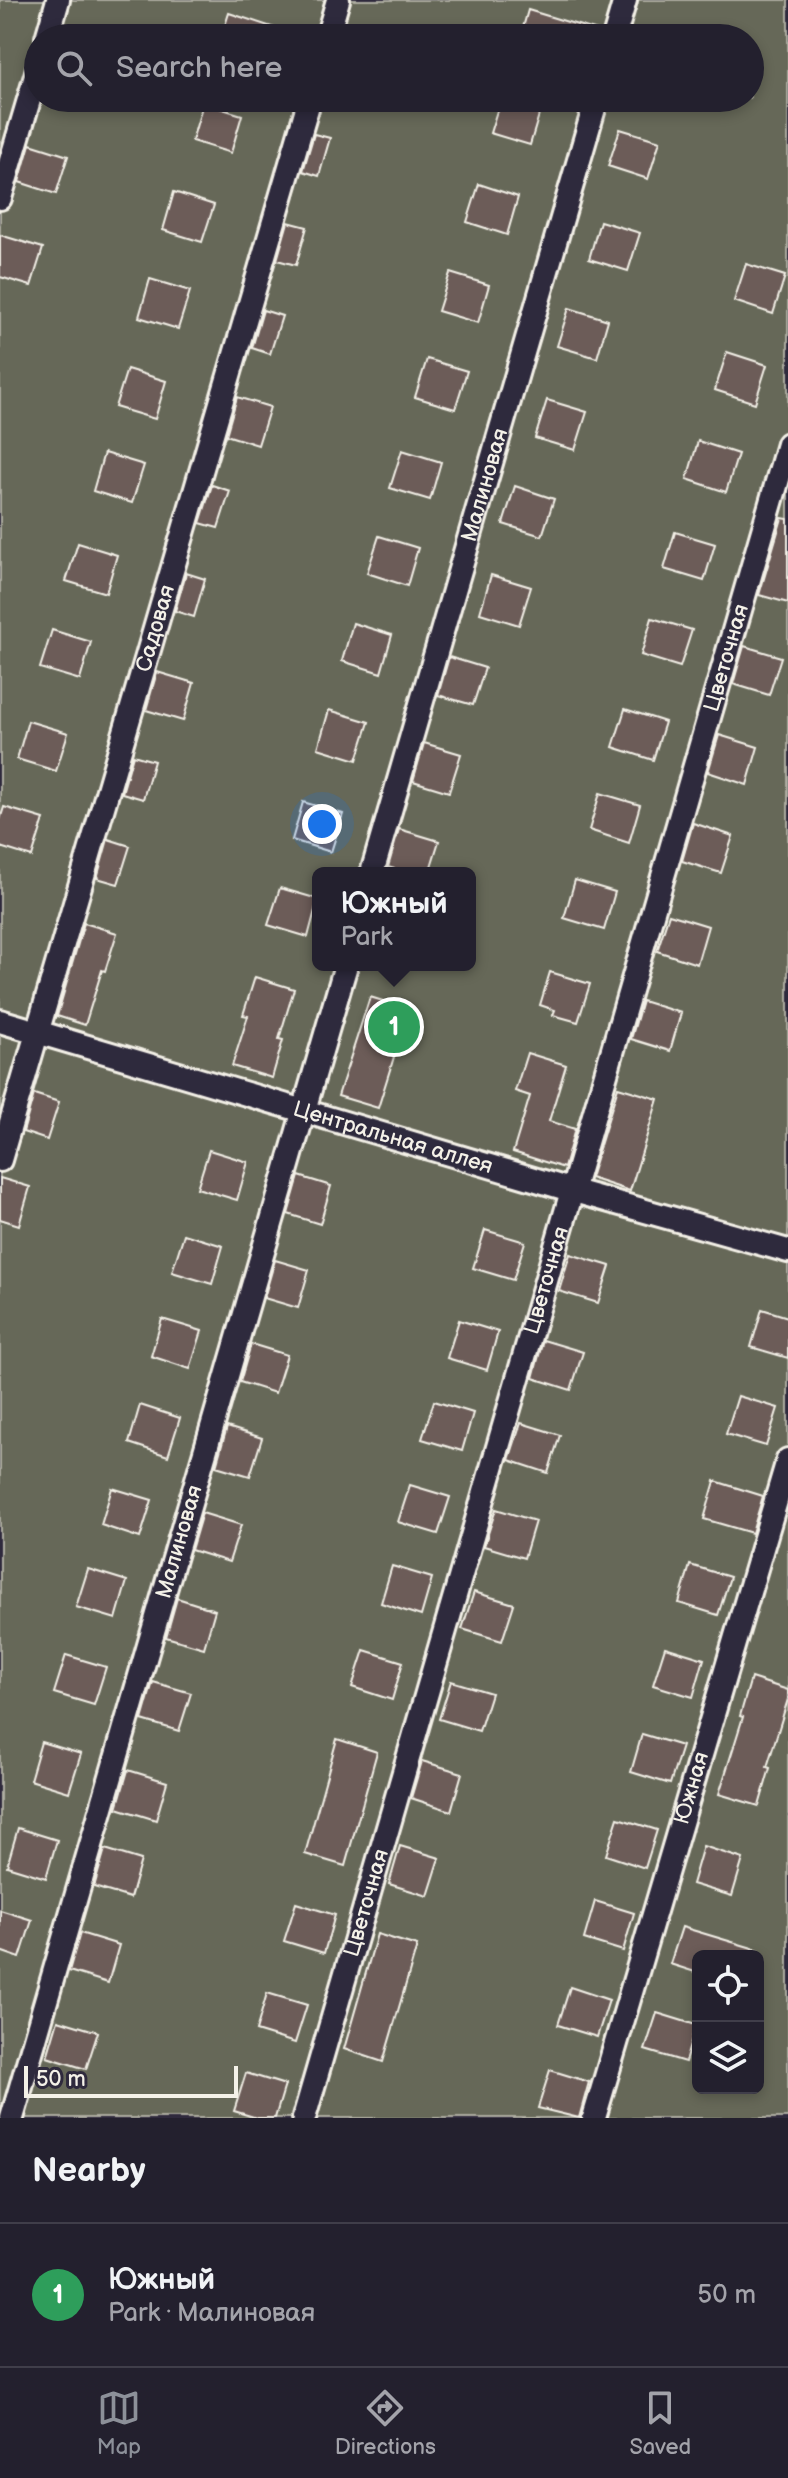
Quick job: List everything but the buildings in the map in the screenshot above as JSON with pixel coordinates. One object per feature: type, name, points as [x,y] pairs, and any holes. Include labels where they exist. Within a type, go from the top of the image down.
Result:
[{"type":"street","points":[[51,24],[58,0]]},
{"type":"street","points":[[331,24],[338,0]]},
{"type":"street","points":[[618,24],[625,0]]},
{"type":"street","points":[[0,198],[25,112]]},
{"type":"street","name":"Садовая","points":[[0,1160],[306,112]]},
{"type":"street","name":"Малиновая","points":[[374,867],[593,112]]},
{"type":"street","name":"Цветочная","points":[[304,2118],[788,444]]},
{"type":"street","name":"Малиновая","points":[[12,2118],[344,971]]},
{"type":"street","name":"Центральная аллея","points":[[0,1021],[788,1251]]},
{"type":"street","name":"Южная","points":[[594,2118],[788,1460]]},
{"type":"green space","points":[[0,0],[788,0],[788,2118],[0,2118]]},
{"type":"place","name":"Южный","points":[[394,1027]]}]
